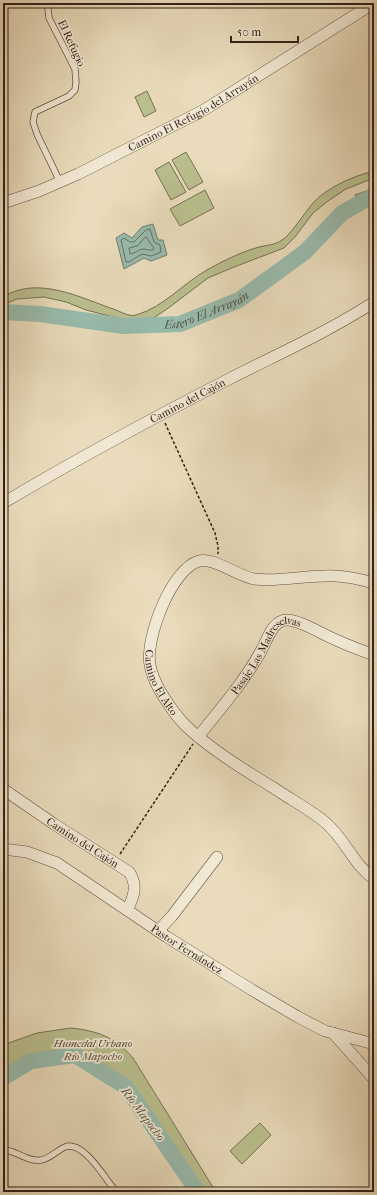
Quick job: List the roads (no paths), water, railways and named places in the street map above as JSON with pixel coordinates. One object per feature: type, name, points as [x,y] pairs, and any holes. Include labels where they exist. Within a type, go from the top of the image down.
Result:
[{"type":"street","name":"Camino El Refugio del Arrayán","points":[[3,203],[60,182],[127,150],[204,110],[374,3]]},
{"type":"street","name":"Camino del Cajón","points":[[3,503],[161,414],[342,322],[374,302]]},
{"type":"street","name":"Camino El Alto","points":[[374,583],[335,576],[255,579],[235,573],[208,560],[200,561],[189,567],[175,582],[163,606],[153,632],[149,651],[151,671],[159,687],[180,720],[198,737],[224,757],[325,822],[336,833],[358,864],[374,878]]},
{"type":"street","name":"Pasaje Las Madreselvas","points":[[198,737],[240,684],[258,656],[274,626],[282,620],[288,620],[305,625],[334,639],[374,654]]},
{"type":"street","name":"Camino del Cajón","points":[[3,789],[129,872],[134,880],[134,895],[128,910]]},
{"type":"street","name":"Pastor Fernández","points":[[3,849],[31,853],[58,863],[158,931],[278,1006],[314,1026],[333,1033],[374,1044]]},
{"type":"street","points":[[158,931],[172,916],[217,857]]},
{"type":"street","points":[[333,1033],[374,1079]]},
{"type":"lane","name":"El Refugio","points":[[49,3],[49,18],[76,69],[75,90],[69,96],[35,112],[34,122],[37,134],[60,182]]},
{"type":"lane","points":[[3,1150],[14,1151],[23,1157],[32,1160],[43,1160],[66,1146],[74,1146],[85,1151],[115,1192]]},
{"type":"water","points":[[153,224],[158,240],[163,240],[167,255],[151,261],[144,258],[124,269],[116,238],[124,233],[132,238],[142,227]]},
{"type":"waterway","name":"Estero El Arrayán","points":[[3,312],[40,314],[124,326],[180,324],[239,300],[305,252],[342,213],[374,195]]},
{"type":"waterway","name":"Río Mapocho","points":[[3,1078],[31,1061],[75,1055],[126,1087],[198,1192]]},
{"type":"waterway","points":[[3,1187],[39,1192]]},
{"type":"park label","name":"Humedal Urbano Río Mapocho","points":[[93,1049]]}]
